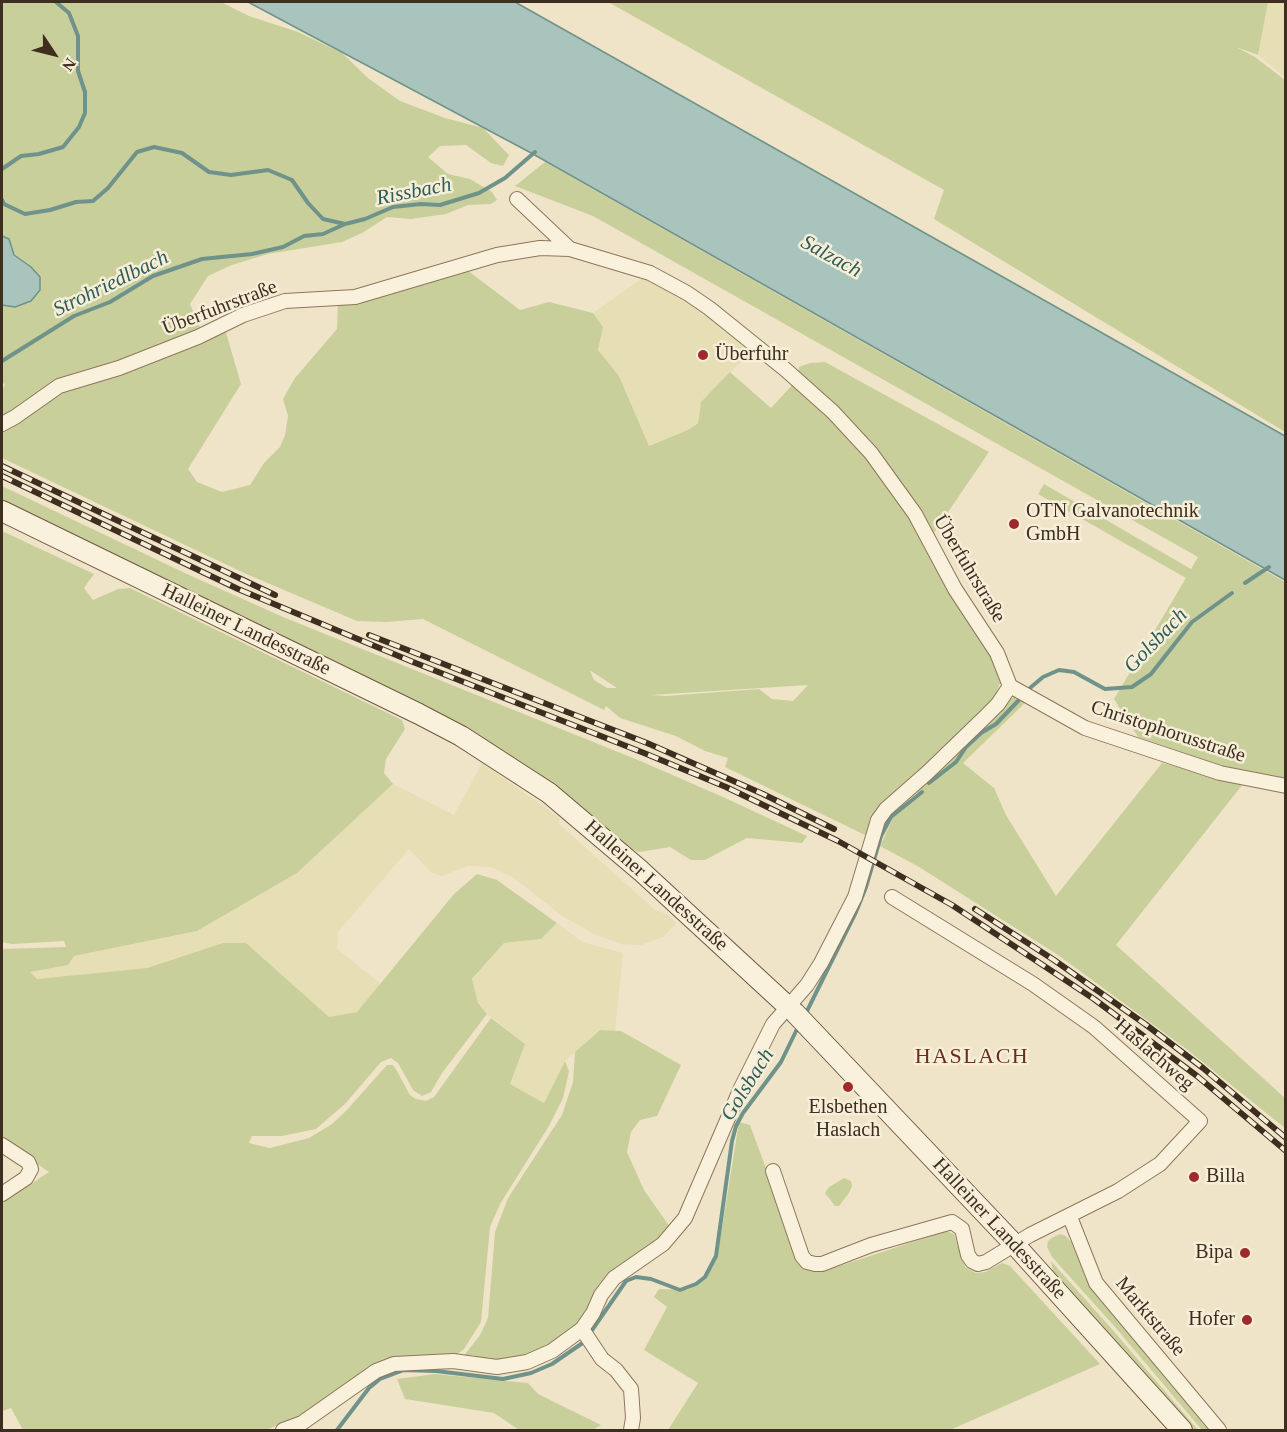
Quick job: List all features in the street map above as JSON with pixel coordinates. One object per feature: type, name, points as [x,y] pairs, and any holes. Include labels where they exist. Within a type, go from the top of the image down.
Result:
[{"type":"main road","name":"Halleiner Landesstraße","points":[[2,511],[419,714],[461,736],[549,793],[586,822],[698,922],[797,1016],[1015,1245],[1182,1431]]},
{"type":"street","name":"Überfuhrstraße","points":[[517,199],[570,249]]},
{"type":"street","name":"Überfuhrstraße","points":[[2,424],[59,386],[119,368],[198,337],[243,315],[285,301],[355,297],[497,255],[540,248],[570,249],[650,273],[687,293],[786,370],[833,412],[871,453],[915,514],[954,589],[997,653],[1010,686]]},
{"type":"street","name":"Christophorusstraße","points":[[1010,686],[1085,728],[1220,773],[1286,786]]},
{"type":"street","points":[[283,1431],[302,1424],[376,1371],[394,1364],[453,1361],[497,1368],[527,1362],[552,1351],[582,1329],[601,1295],[614,1278],[663,1244],[685,1218],[741,1088],[773,1024],[797,1016],[807,985],[855,897],[878,820],[886,809],[984,718],[1010,686]]},
{"type":"street","name":"Haslachweg","points":[[773,1171],[802,1256],[807,1262],[822,1264],[871,1245],[951,1222],[962,1229],[968,1255],[978,1264],[986,1262],[1030,1235],[1118,1191],[1160,1164],[1200,1121],[1094,1028],[1033,984],[892,897]]},
{"type":"street","points":[[2,1145],[28,1162],[31,1169],[26,1178],[2,1194]]},
{"type":"street","name":"Marktstraße","points":[[1070,1217],[1096,1283],[1219,1431]]},
{"type":"street","points":[[582,1329],[602,1359],[616,1370],[631,1389],[633,1418],[631,1431]]},
{"type":"shaded area","points":[[1268,2],[1285,2],[1285,77],[1258,55]]},
{"type":"shaded area","points":[[644,277],[701,308],[753,350],[701,402],[698,422],[690,429],[649,446],[619,376],[598,350],[603,327],[593,313]]},
{"type":"shaded area","points":[[482,763],[560,818],[558,823],[655,910],[667,914],[676,923],[663,937],[641,945],[621,944],[594,934],[561,915],[514,878],[491,867],[468,866],[442,876],[431,872],[409,849],[338,932],[337,949],[381,984],[357,1012],[329,1017],[245,943],[223,943],[147,968],[36,980],[29,972],[67,965],[74,956],[197,931],[297,873],[393,784],[454,815]]},
{"type":"shaded area","points":[[557,923],[582,942],[623,953],[615,1031],[599,1030],[565,1061],[544,1103],[510,1084],[525,1044],[487,1014],[478,1003],[472,980],[504,943],[541,939]]},
{"type":"green space","points":[[2,2],[221,2],[249,16],[298,32],[342,53],[368,78],[400,101],[445,118],[483,128],[509,155],[503,166],[491,163],[466,145],[440,146],[428,157],[448,174],[470,179],[492,192],[497,200],[491,204],[468,205],[446,214],[411,219],[387,217],[362,233],[342,242],[268,254],[232,265],[208,276],[190,304],[201,330],[76,377],[2,422],[2,391],[5,384],[2,383]]},
{"type":"green space","points":[[608,2],[1268,2],[1258,55],[1236,47],[1255,57],[1285,80],[1285,432],[934,219],[944,190]]},
{"type":"green space","points":[[545,162],[1285,582],[1285,778],[1222,766],[1138,737],[1114,699],[1186,578],[1038,494],[1044,484],[1191,569],[1198,557],[593,216],[515,186]]},
{"type":"green space","points":[[467,270],[520,310],[549,302],[593,313],[603,327],[598,350],[619,376],[649,446],[690,429],[698,423],[701,402],[730,372],[771,408],[794,383],[837,424],[900,499],[993,659],[1001,680],[994,701],[869,837],[725,767],[728,758],[705,751],[676,736],[620,718],[606,706],[604,710],[423,619],[387,622],[357,621],[244,573],[2,458],[2,428],[60,388],[225,329],[241,384],[188,469],[197,482],[222,492],[250,485],[264,463],[280,447],[285,435],[288,416],[283,399],[295,378],[337,329],[338,302]],"holes":[[[591,671],[617,688],[607,688],[594,680]],[[808,685],[793,701],[772,699],[759,689],[666,696],[651,695]]]},
{"type":"green space","points":[[825,362],[989,452],[931,537],[829,402],[799,372],[799,367],[810,363]]},
{"type":"green space","points":[[2,486],[283,617],[638,760],[807,836],[802,843],[747,838],[705,860],[691,860],[670,847],[639,852],[629,848],[556,788],[520,762],[466,729],[2,500]]},
{"type":"green space","points":[[2,531],[94,574],[84,588],[93,600],[118,589],[130,588],[402,720],[405,729],[386,759],[384,773],[393,784],[297,873],[197,931],[74,956],[68,965],[30,972],[37,979],[147,968],[223,943],[246,943],[329,1017],[357,1012],[454,894],[477,874],[497,880],[557,923],[541,939],[504,943],[472,979],[478,1003],[487,1014],[442,1073],[431,1092],[422,1096],[413,1090],[398,1063],[391,1058],[381,1062],[345,1104],[316,1129],[282,1136],[252,1136],[249,1143],[270,1148],[309,1138],[332,1124],[346,1111],[387,1065],[393,1065],[410,1095],[426,1101],[434,1097],[491,1018],[525,1044],[510,1084],[544,1103],[565,1061],[569,1071],[563,1098],[549,1126],[500,1204],[490,1227],[481,1322],[464,1349],[452,1358],[414,1355],[386,1361],[307,1413],[266,1430],[23,1430],[11,1408],[2,1411],[2,1203],[49,1172],[2,1140],[2,949],[66,947],[64,941],[12,944],[2,942]]},
{"type":"green space","points":[[1014,696],[1027,701],[963,763],[994,788],[1006,815],[1056,896],[1162,763],[1243,784],[1116,945],[1285,1098],[1285,1128],[1185,1048],[1058,955],[919,867],[880,846],[893,818],[914,799],[923,782]]},
{"type":"green space","points":[[600,1030],[621,1031],[681,1065],[657,1116],[640,1120],[631,1132],[627,1152],[644,1190],[670,1227],[665,1235],[640,1254],[619,1265],[600,1287],[587,1315],[572,1331],[551,1347],[508,1362],[480,1363],[474,1355],[463,1357],[480,1335],[488,1318],[495,1232],[508,1198],[562,1115],[573,1082],[575,1052]]},
{"type":"green space","points":[[739,1122],[750,1125],[801,1263],[821,1272],[946,1231],[954,1234],[965,1267],[976,1273],[985,1272],[1002,1263],[1010,1266],[1100,1364],[950,1430],[668,1430],[698,1383],[644,1350],[667,1307],[654,1297],[659,1289],[687,1290],[705,1280],[718,1253]]},
{"type":"green space","points":[[844,1178],[851,1181],[852,1186],[839,1206],[835,1206],[825,1193],[829,1187]]},
{"type":"green space","points":[[1060,1234],[1066,1236],[1071,1242],[1086,1279],[1095,1294],[1210,1430],[1202,1430],[1052,1257],[1047,1247],[1048,1241]]},
{"type":"green space","points":[[1051,1261],[1198,1430],[1191,1430],[1053,1271]]},
{"type":"green space","points":[[435,1374],[528,1383],[538,1394],[601,1425],[593,1430],[519,1430],[494,1413],[405,1399],[397,1379]]},
{"type":"water","name":"Salzach","points":[[248,2],[515,2],[1285,436],[1285,580],[533,154]]},
{"type":"water","points":[[2,236],[9,239],[14,255],[31,267],[40,277],[40,290],[31,301],[15,307],[2,305]]},
{"type":"waterway","name":"Rissbach","points":[[2,169],[21,156],[39,154],[63,147],[79,127],[85,113],[85,92],[78,71],[78,36],[69,13],[56,2]]},
{"type":"waterway","name":"Rissbach","points":[[2,200],[4,204],[25,214],[50,210],[76,202],[93,201],[108,188],[137,152],[154,147],[182,153],[209,172],[231,175],[268,170],[292,180],[323,219],[345,224],[365,219],[393,207],[421,204],[440,205],[479,193],[505,178],[535,152]]},
{"type":"waterway","name":"Strohriedlbach","points":[[2,361],[74,316],[110,302],[153,276],[202,259],[252,254],[283,247],[304,236],[323,234],[345,224]]},
{"type":"waterway","name":"Golsbach","points":[[1245,583],[1269,567]]},
{"type":"waterway","name":"Golsbach","points":[[1030,688],[1043,677],[1059,670],[1074,672],[1105,689],[1132,687],[1151,674],[1192,622],[1232,593]]},
{"type":"waterway","name":"Golsbach","points":[[929,783],[956,762],[966,747],[981,733],[996,724],[1019,700]]},
{"type":"waterway","name":"Golsbach","points":[[806,1013],[856,912],[881,836],[891,817],[922,792]]},
{"type":"waterway","name":"Golsbach","points":[[590,1333],[626,1281],[636,1277],[651,1279],[680,1290],[696,1284],[705,1277],[716,1256],[736,1126],[781,1062],[799,1025]]},
{"type":"waterway","name":"Golsbach","points":[[337,1430],[369,1388],[380,1379],[404,1370],[436,1371],[503,1379],[531,1373],[552,1364],[584,1342]]},
{"type":"railway","points":[[2,466],[275,595]]},
{"type":"railway","points":[[2,476],[238,589],[413,662],[726,787],[838,841],[952,905],[1094,999],[1197,1076],[1286,1151]]},
{"type":"railway","points":[[369,635],[647,743],[763,794],[834,829]]},
{"type":"railway","points":[[975,909],[1054,960],[1145,1024],[1203,1068],[1286,1138]]},
{"type":"place","name":"Überfuhr","points":[[703,355]]},
{"type":"place","name":"OTN Galvanotechnik GmbH","points":[[1014,524]]},
{"type":"place","name":"Elsbethen Haslach","points":[[848,1087]]},
{"type":"place","name":"Billa","points":[[1194,1177]]},
{"type":"place","name":"Bipa","points":[[1245,1253]]},
{"type":"place","name":"Hofer","points":[[1247,1320]]},
{"type":"district","name":"HASLACH","points":[[972,1057]]}]
